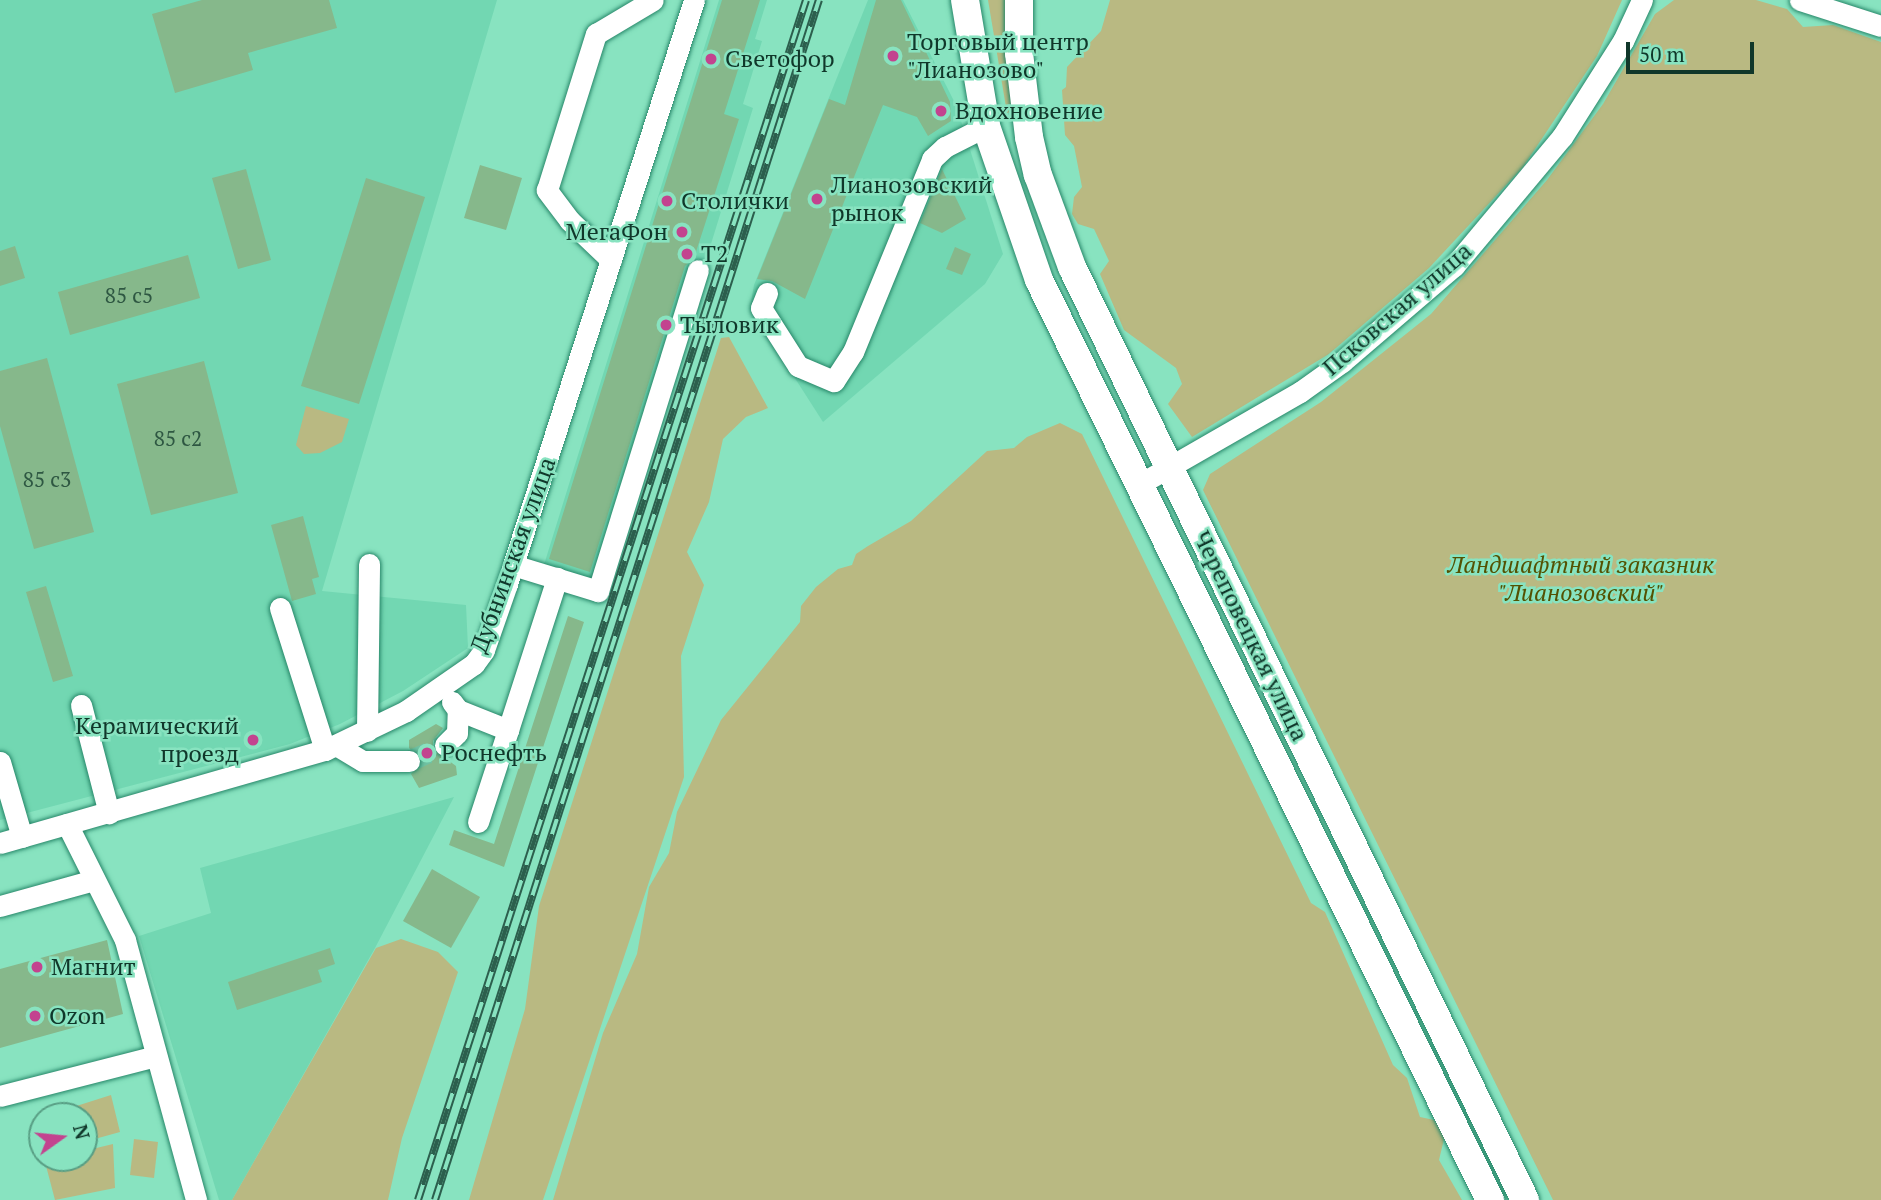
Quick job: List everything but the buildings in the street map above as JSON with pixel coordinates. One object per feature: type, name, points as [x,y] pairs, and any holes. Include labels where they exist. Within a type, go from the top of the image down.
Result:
[{"type":"main road","name":"Череповецкая улица","points":[[965,0],[986,127],[996,164],[1039,280],[1490,1200]]},
{"type":"main road","name":"Череповецкая улица","points":[[1019,0],[1018,53],[1029,137],[1038,175],[1072,267],[1525,1200]]},
{"type":"street","points":[[611,260],[570,221],[547,190],[596,34],[653,0]]},
{"type":"street","name":"Дубнинская улица","points":[[0,843],[330,747],[367,731],[442,688],[484,650],[694,0]]},
{"type":"street","name":"Псковская улица","points":[[1138,485],[1331,370],[1454,266],[1562,137],[1623,41],[1642,0]]},
{"type":"street","points":[[1800,0],[1828,4],[1881,26]]},
{"type":"street","points":[[767,293],[761,308],[798,366],[834,381],[853,352],[933,159],[945,147],[986,127]]},
{"type":"street","points":[[513,565],[598,591],[698,270]]},
{"type":"street","points":[[367,731],[369,564]]},
{"type":"street","points":[[478,822],[557,578]]},
{"type":"street","points":[[280,608],[330,747],[363,761],[409,761]]},
{"type":"street","points":[[442,688],[458,710],[508,730]]},
{"type":"street","points":[[80,705],[109,813]]},
{"type":"street","points":[[445,746],[457,733],[458,710]]},
{"type":"street","points":[[0,762],[22,837]]},
{"type":"street","points":[[67,824],[125,940],[196,1200]]},
{"type":"street","points":[[0,906],[94,880]]},
{"type":"street","points":[[0,1096],[156,1056]]},
{"type":"street","name":"Череповецкая улица","points":[[1489,1129],[1515,1200]]},
{"type":"street","name":"Череповецкая улица","points":[[1463,1145],[1498,1200]]},
{"type":"shaded area","points":[[0,0],[497,0],[322,591],[466,605],[468,648],[403,691],[340,724],[290,744],[0,820]]},
{"type":"shaded area","points":[[719,0],[767,0],[755,39],[762,41],[743,104],[753,108],[605,587],[543,568]]},
{"type":"shaded area","points":[[868,0],[903,0],[956,105],[1003,254],[985,284],[823,422],[750,308],[754,285]]},
{"type":"shaded area","points":[[454,797],[375,948],[232,1200],[219,1200],[139,936],[211,913],[200,868]]},
{"type":"green space","points":[[988,0],[1007,0],[1013,111],[1007,113]]},
{"type":"green space","points":[[1110,0],[1622,0],[1597,56],[1523,167],[1429,268],[1329,354],[1192,437],[1168,404],[1182,384],[1176,368],[1124,330],[1100,274],[1109,261],[1094,229],[1078,224],[1072,214],[1074,197],[1082,187],[1074,146],[1065,135],[1062,90],[1066,87],[1067,67],[1101,31]]},
{"type":"green space","name":"Ландшафтный заказник \"Лианозовский\"","points":[[1674,0],[1756,0],[1787,9],[1803,27],[1833,25],[1881,42],[1881,1200],[1553,1200],[1203,490],[1210,474],[1321,402],[1431,314],[1547,180],[1603,104],[1655,14]]},
{"type":"green space","points":[[729,337],[768,408],[746,417],[723,439],[709,502],[687,552],[704,585],[681,656],[684,777],[543,1200],[469,1200],[525,1009],[539,906],[721,338]]},
{"type":"green space","points":[[306,406],[349,419],[342,442],[320,453],[304,454],[296,445]]},
{"type":"green space","points":[[1060,423],[1082,434],[1311,903],[1325,912],[1393,1065],[1407,1078],[1420,1117],[1434,1120],[1445,1135],[1439,1160],[1462,1200],[553,1200],[603,1033],[637,954],[649,887],[669,853],[677,812],[721,720],[800,622],[801,606],[816,587],[838,569],[852,565],[856,554],[911,521],[987,451],[1014,448],[1027,437]]},
{"type":"green space","points":[[401,939],[438,952],[458,972],[402,1138],[388,1200],[232,1200],[376,948]]},
{"type":"green space","points":[[111,1095],[120,1132],[98,1138],[98,1102],[89,1102]]},
{"type":"green space","points":[[134,1139],[158,1142],[154,1178],[130,1175]]},
{"type":"green space","points":[[113,1144],[115,1188],[55,1200],[48,1172],[98,1172],[98,1148]]},
{"type":"tunnel","points":[[409,761],[445,745]]},
{"type":"railway","points":[[418,1200],[806,0]]},
{"type":"railway","points":[[435,1200],[819,0]]},
{"type":"place","name":"Торговый центр \"Лианозово\"","points":[[893,56]]},
{"type":"place","name":"Светофор","points":[[711,59]]},
{"type":"place","name":"Вдохновение","points":[[941,111]]},
{"type":"place","name":"Лианозовский рынок","points":[[817,199]]},
{"type":"place","name":"Столички","points":[[667,201]]},
{"type":"place","name":"МегаФон","points":[[682,232]]},
{"type":"place","name":"T2","points":[[687,254]]},
{"type":"place","name":"Тыловик","points":[[666,325]]},
{"type":"place","name":"Керамический проезд","points":[[253,740]]},
{"type":"place","name":"Роснефть","points":[[427,753]]},
{"type":"place","name":"Магнит","points":[[37,967]]},
{"type":"place","name":"Ozon","points":[[35,1016]]}]
